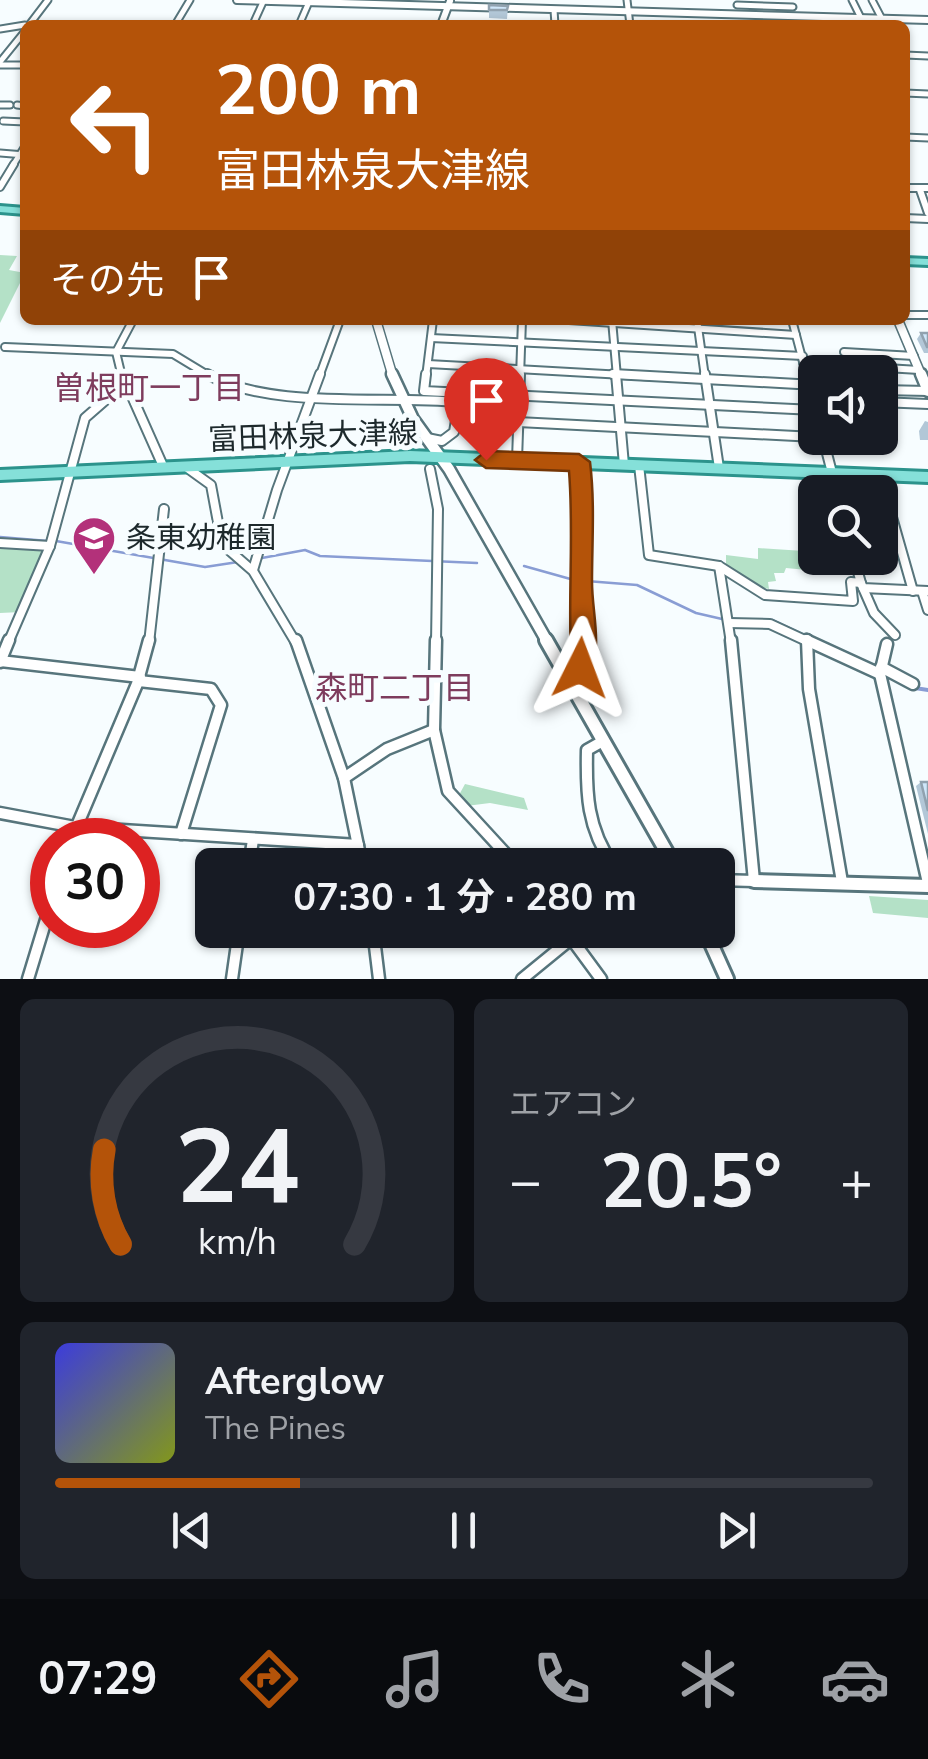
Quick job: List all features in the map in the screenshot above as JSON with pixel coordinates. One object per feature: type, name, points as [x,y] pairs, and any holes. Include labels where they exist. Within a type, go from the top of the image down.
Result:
[{"type":"main road","name":"富田林泉大津線","points":[[0,474],[290,460],[516,460],[880,475]]},
{"type":"main road","name":"富田林泉大津線","points":[[898,476],[928,477]]},
{"type":"street","points":[[32,20],[48,0]]},
{"type":"street","points":[[237,0],[449,3],[809,20]]},
{"type":"street","points":[[627,0],[629,20]]},
{"type":"street","points":[[852,0],[861,18]]},
{"type":"street","points":[[872,0],[882,19]]},
{"type":"street","points":[[739,16],[736,3],[793,7]]},
{"type":"street","points":[[773,3],[780,20]]},
{"type":"street","points":[[554,10],[555,20]]},
{"type":"street","points":[[832,20],[928,20]]},
{"type":"street","points":[[0,63],[20,35]]},
{"type":"street","points":[[11,48],[20,48]]},
{"type":"street","points":[[0,105],[18,105]]},
{"type":"street","points":[[3,121],[19,120]]},
{"type":"street","points":[[926,138],[928,145]]},
{"type":"street","points":[[0,187],[20,159]]},
{"type":"street","points":[[924,189],[928,216]]},
{"type":"street","points":[[130,325],[116,352],[124,384],[164,466]]},
{"type":"street","points":[[250,562],[338,325]]},
{"type":"street","points":[[377,325],[383,352],[427,438],[434,463],[438,509],[434,730],[448,791],[500,848]]},
{"type":"street","points":[[432,325],[424,390],[460,397]]},
{"type":"street","points":[[516,460],[522,325]]},
{"type":"street","points":[[612,325],[624,465]]},
{"type":"street","points":[[698,325],[719,468]]},
{"type":"street","points":[[708,325],[796,334]]},
{"type":"street","points":[[793,325],[802,355]]},
{"type":"street","points":[[898,390],[928,391],[900,325]]},
{"type":"street","points":[[431,338],[522,340],[798,360]]},
{"type":"street","points":[[4,347],[173,354],[229,387],[313,398],[521,394],[710,404],[798,404]]},
{"type":"street","points":[[844,352],[914,356]]},
{"type":"street","points":[[428,364],[798,384]]},
{"type":"street","points":[[898,370],[920,370]]},
{"type":"street","points":[[124,384],[84,418],[50,546],[0,661],[212,689],[222,705],[181,834]]},
{"type":"street","points":[[427,438],[442,441],[454,432],[460,397]]},
{"type":"street","points":[[898,403],[928,404]]},
{"type":"street","points":[[479,420],[798,436]]},
{"type":"street","points":[[828,455],[832,473]]},
{"type":"street","points":[[565,674],[580,668],[584,657],[580,584],[584,511],[579,462]]},
{"type":"street","points":[[434,463],[449,469],[664,848]]},
{"type":"street","points":[[639,465],[649,556],[719,566],[765,595],[782,598],[853,601],[850,582],[921,591]]},
{"type":"street","points":[[182,466],[211,485],[222,544],[250,562],[292,630],[344,778],[359,848]]},
{"type":"street","points":[[79,818],[139,679],[162,564],[164,509]]},
{"type":"street","points":[[898,526],[928,610]]},
{"type":"street","points":[[0,543],[50,546]]},
{"type":"street","points":[[719,566],[754,881]]},
{"type":"street","points":[[735,880],[928,884],[881,671],[891,639],[874,613],[859,575]]},
{"type":"street","points":[[728,621],[770,624],[913,684]]},
{"type":"street","points":[[807,640],[809,689],[842,882]]},
{"type":"street","points":[[344,778],[387,748],[434,730]]},
{"type":"street","points":[[601,848],[586,818],[587,750],[603,741]]},
{"type":"street","points":[[0,812],[33,818]]},
{"type":"street","points":[[160,832],[358,845]]},
{"type":"street","points":[[252,848],[253,840]]},
{"type":"street","points":[[28,979],[37,948]]},
{"type":"street","points":[[232,979],[237,948]]},
{"type":"street","points":[[375,948],[380,979]]},
{"type":"street","points":[[522,979],[556,948]]},
{"type":"street","points":[[582,948],[602,979]]},
{"type":"street","points":[[714,948],[727,979]]},
{"type":"green space","points":[[0,255],[17,256],[9,270],[20,272],[20,283],[0,323]]},
{"type":"green space","points":[[0,543],[40,545],[47,553],[21,612],[0,613]]},
{"type":"green space","points":[[758,548],[798,551],[798,569],[786,568],[784,573],[774,573],[776,581],[768,582],[769,589],[759,587],[726,564],[726,555],[758,559]]},
{"type":"green space","points":[[465,784],[524,798],[528,810],[490,803],[466,806],[459,795]]},
{"type":"green space","points":[[869,896],[928,900],[928,918],[873,913]]},
{"type":"building","points":[[489,5],[508,6],[507,10],[489,10]]},
{"type":"building","points":[[921,782],[928,782],[928,811]]},
{"type":"waterway","points":[[0,537],[48,541]]},
{"type":"waterway","points":[[56,541],[205,567],[238,562]]},
{"type":"waterway","points":[[262,558],[305,550],[320,556],[477,563]]},
{"type":"waterway","points":[[524,566],[574,580],[637,585],[696,613],[722,619]]},
{"type":"waterway","points":[[730,619],[772,620],[804,635]]},
{"type":"waterway","points":[[915,688],[928,690]]},
{"type":"place","name":"条東幼稚園","points":[[94,576]]},
{"type":"district","name":"曽根町一丁目","points":[[149,388]]},
{"type":"district","name":"森町二丁目","points":[[395,688]]},
{"type":"route","points":[[486,460],[579,462],[584,511],[580,584],[584,657],[580,668]]}]
